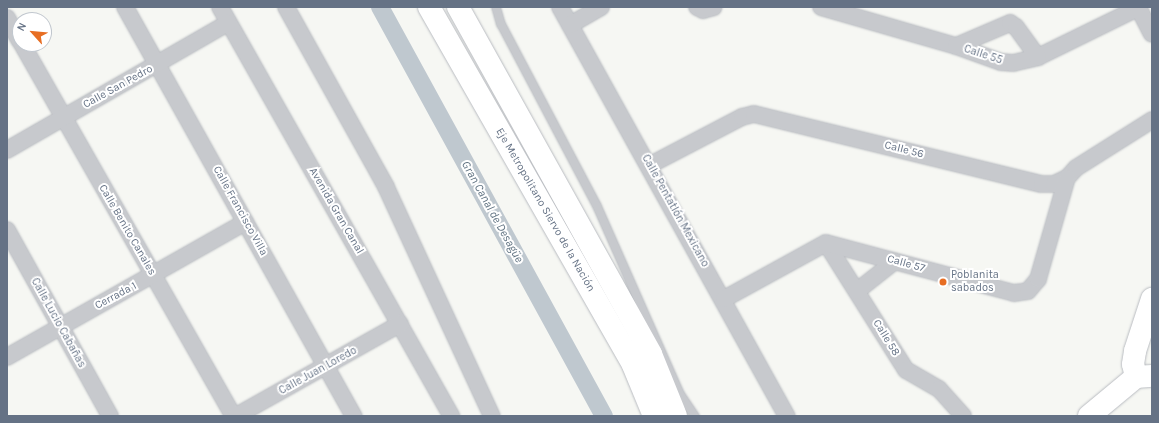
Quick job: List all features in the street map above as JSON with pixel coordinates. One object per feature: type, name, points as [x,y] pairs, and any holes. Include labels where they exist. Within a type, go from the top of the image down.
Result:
[{"type":"main road","name":"Eje Metropolitano Siervo de la Nación","points":[[429,7],[626,351],[654,416]]},
{"type":"main road","name":"Eje Metropolitano Siervo de la Nación","points":[[458,7],[651,354],[676,416]]},
{"type":"main road","points":[[1089,416],[1144,376],[1133,364],[1135,351],[1152,299]]},
{"type":"street","name":"Calle Francisco Villa","points":[[125,7],[354,416]]},
{"type":"street","name":"Avenida Gran Canal","points":[[220,7],[451,416]]},
{"type":"street","points":[[286,7],[386,188],[492,416]]},
{"type":"street","name":"Calle Pentatlón Mexicano","points":[[560,7],[650,165],[787,416]]},
{"type":"street","points":[[570,25],[601,7]]},
{"type":"street","points":[[697,7],[703,10],[714,7]]},
{"type":"street","name":"Calle 55","points":[[821,7],[956,46],[1001,62],[1025,62],[1038,57],[1138,8]]},
{"type":"street","points":[[1138,8],[1152,34]]},
{"type":"street","points":[[7,18],[12,27]]},
{"type":"street","name":"Calle San Pedro","points":[[7,150],[63,117],[158,65],[228,23]]},
{"type":"street","points":[[956,46],[1010,23],[1016,27],[1038,57]]},
{"type":"street","name":"Calle Benito Canales","points":[[26,52],[234,416]]},
{"type":"street","name":"Calle 56","points":[[650,165],[742,117],[754,114],[1042,184],[1054,184],[1067,178],[1076,168],[1152,120]]},
{"type":"street","name":"Calle 57","points":[[826,243],[1014,293],[1028,291],[1038,279],[1067,178]]},
{"type":"street","name":"Cerrada 1","points":[[7,357],[60,326],[153,276],[246,222]]},
{"type":"street","name":"Calle Lucio Cabañas","points":[[7,230],[110,416]]},
{"type":"street","points":[[724,299],[826,243]]},
{"type":"street","name":"Calle 58","points":[[826,243],[906,370],[939,389],[963,416]]},
{"type":"street","points":[[857,292],[895,261]]},
{"type":"street","name":"Calle Juan Loredo","points":[[234,416],[327,366],[400,324]]},
{"type":"lane","points":[[496,7],[501,24],[597,206],[680,394],[695,416]]},
{"type":"waterway","name":"Gran Canal de Desagüe","points":[[380,7],[604,416]]},
{"type":"place","name":"Poblanita sabados","points":[[943,282]]}]
